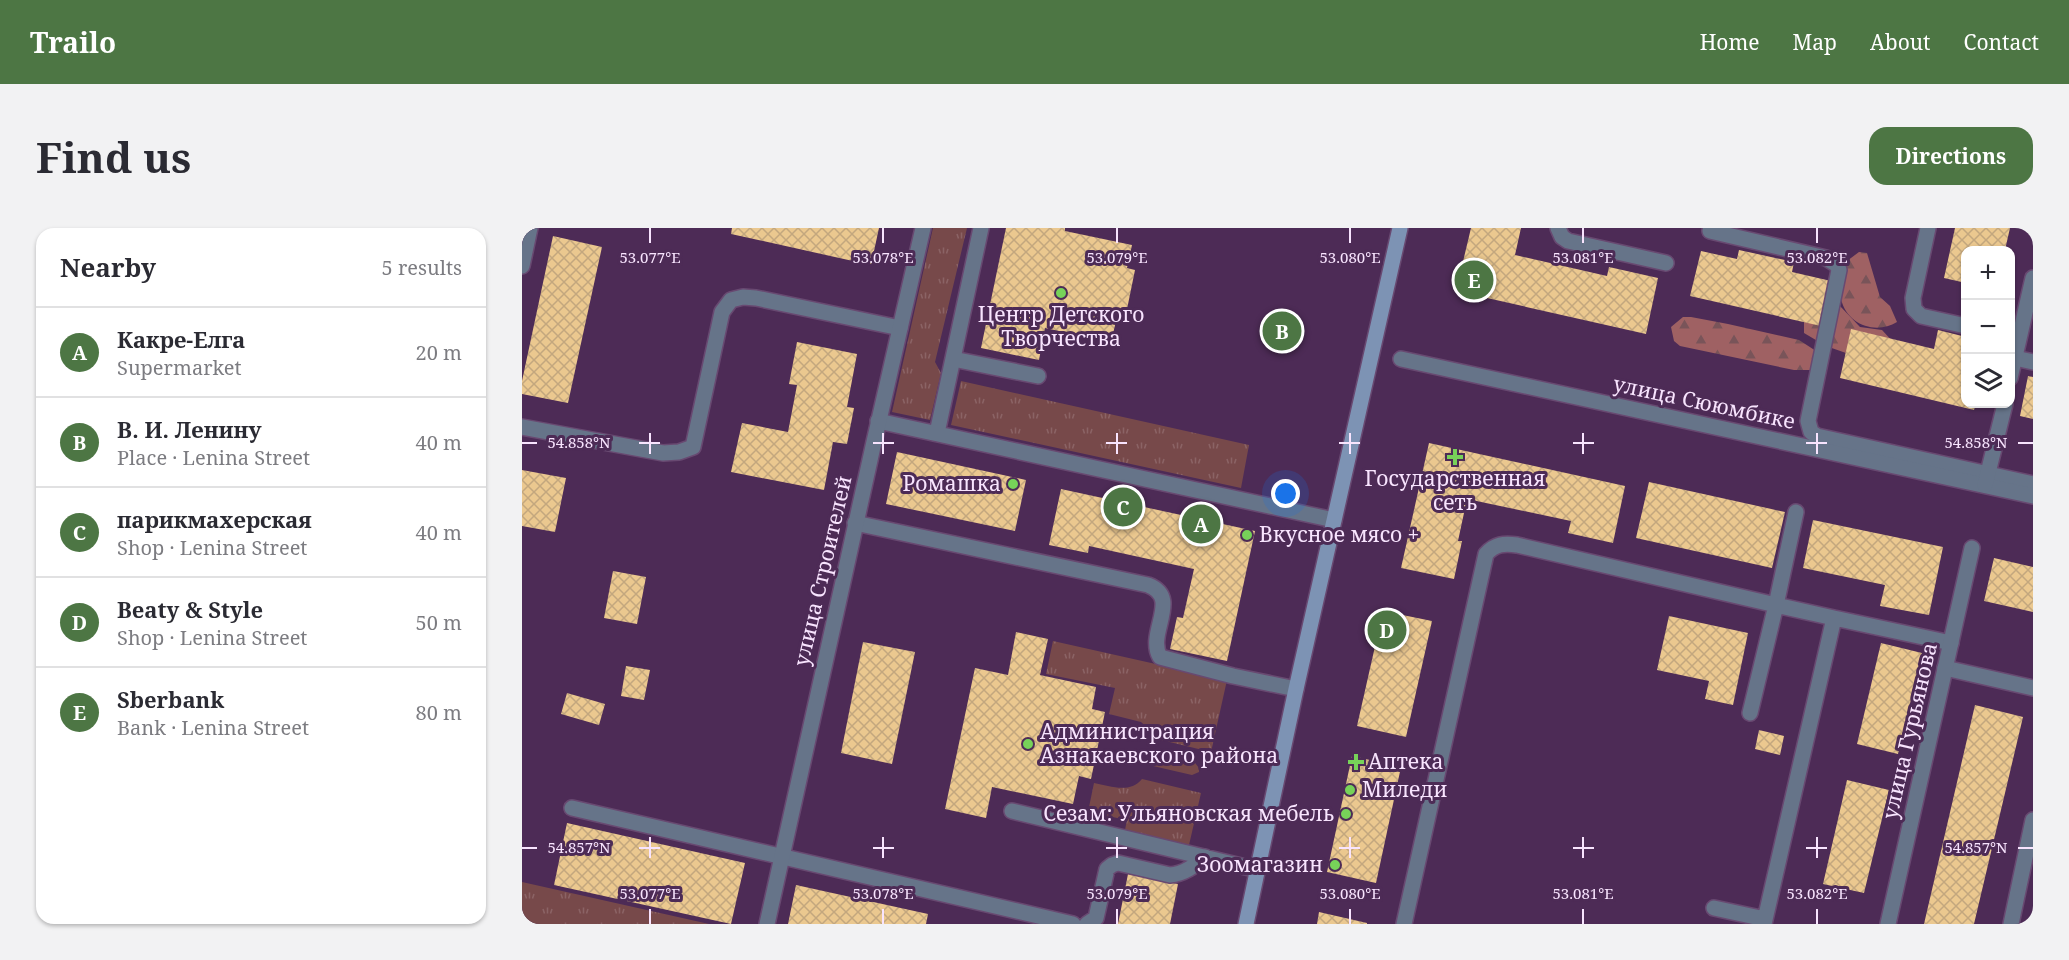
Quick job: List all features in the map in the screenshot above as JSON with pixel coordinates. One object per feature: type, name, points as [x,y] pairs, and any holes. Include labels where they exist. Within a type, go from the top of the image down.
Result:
[{"type":"main road","points":[[1246,924],[1296,689],[1400,228]]},
{"type":"street","points":[[522,266],[530,228]]},
{"type":"street","name":"улица Строителей","points":[[767,924],[855,523],[923,228]]},
{"type":"street","points":[[937,433],[981,228]]},
{"type":"street","points":[[1557,228],[1562,237],[1568,241],[1666,263]]},
{"type":"street","points":[[1928,228],[1912,298],[1914,309],[1921,316],[1961,325]]},
{"type":"street","points":[[1710,231],[1826,258],[1837,265],[1839,270],[1808,421],[1811,432],[1817,436],[1987,479],[2033,484]]},
{"type":"street","points":[[2015,337],[2033,278]]},
{"type":"street","points":[[522,427],[663,453],[679,452],[693,447],[722,312],[731,300],[756,297],[900,328]]},
{"type":"street","points":[[2015,358],[2033,362]]},
{"type":"street","points":[[953,359],[1038,376]]},
{"type":"street","name":"улица Сююмбике","points":[[1401,359],[1987,479],[2033,496]]},
{"type":"street","points":[[1987,479],[2004,408]]},
{"type":"street","points":[[878,421],[1334,520]]},
{"type":"street","points":[[1750,712],[1796,512]]},
{"type":"street","points":[[855,523],[1148,585],[1161,593],[1163,601],[1155,645],[1160,657],[1296,689]]},
{"type":"street","points":[[1404,924],[1486,554],[1491,548],[1505,543],[1516,545],[1951,643]]},
{"type":"street","name":"улица Гурьянова","points":[[1888,924],[1972,548]]},
{"type":"street","points":[[1714,908],[1765,922],[1834,618]]},
{"type":"street","points":[[1945,668],[2033,688]]},
{"type":"street","points":[[572,808],[1073,924]]},
{"type":"street","points":[[1012,811],[1258,870]]},
{"type":"street","points":[[2011,924],[2033,819]]},
{"type":"street","points":[[1087,924],[1096,918],[1107,869],[1112,865],[1118,863],[1170,875],[1191,868],[1205,857]]},
{"type":"green space","points":[[933,228],[967,228],[935,362],[941,373],[930,420],[892,412]]},
{"type":"green space","points":[[1859,252],[1867,253],[1880,297],[1890,306],[1897,322],[1889,326],[1880,328],[1863,325],[1849,315],[1844,308],[1841,290],[1847,261]]},
{"type":"green space","points":[[1835,302],[1860,327],[1882,330],[1894,343],[1846,353],[1826,346],[1804,333],[1804,320]]},
{"type":"green space","points":[[1683,317],[1728,324],[1799,340],[1816,351],[1817,365],[1810,370],[1794,370],[1680,346],[1674,341],[1671,327]]},
{"type":"green space","points":[[961,381],[1249,445],[1241,488],[951,425]]},
{"type":"green space","points":[[1053,641],[1227,680],[1211,752],[1153,738],[1153,733],[1141,722],[1109,714],[1115,688],[1046,674]]},
{"type":"green space","points":[[1156,754],[1195,763],[1199,772],[1192,775],[1153,766],[1149,761],[1151,756]]},
{"type":"green space","points":[[1142,779],[1201,793],[1189,845],[1125,830],[1127,820],[1088,812],[1094,783],[1126,788],[1137,784]]},
{"type":"green space","points":[[522,882],[709,924],[522,924]]},
{"type":"building","points":[[732,228],[879,228],[871,265],[731,234]]},
{"type":"building","name":"Центр Детского Творчества","points":[[1006,228],[1065,228],[1065,231],[1132,245],[1127,268],[1135,270],[1125,319],[1117,317],[1111,342],[1045,328],[1039,360],[981,348]]},
{"type":"building","points":[[1471,228],[1521,228],[1515,255],[1607,276],[1609,267],[1658,278],[1646,334],[1456,291]]},
{"type":"building","points":[[1955,228],[2010,228],[2006,246],[1961,246],[1961,282],[1944,278]]},
{"type":"building","points":[[553,236],[602,247],[568,403],[522,394],[522,381]]},
{"type":"building","points":[[1739,250],[1794,262],[1792,272],[1831,281],[1821,326],[1690,296],[1701,251],[1737,259]]},
{"type":"building","points":[[1851,329],[1934,349],[1938,330],[1961,336],[1961,407],[1840,378]]},
{"type":"building","points":[[797,342],[857,354],[847,407],[854,408],[847,444],[833,442],[824,490],[731,472],[742,423],[788,432],[797,385],[789,384]]},
{"type":"building","points":[[2028,376],[2033,377],[2033,419],[2020,416]]},
{"type":"building","points":[[1429,443],[1625,486],[1613,543],[1568,533],[1571,521],[1467,499],[1458,541],[1462,541],[1454,579],[1401,568]]},
{"type":"building","points":[[897,452],[1026,480],[1015,531],[886,504]]},
{"type":"building","points":[[522,470],[566,478],[555,532],[522,526]]},
{"type":"building","points":[[1649,482],[1785,512],[1772,568],[1636,538]]},
{"type":"building","points":[[1061,489],[1255,531],[1227,661],[1170,649],[1177,617],[1183,618],[1194,569],[1089,546],[1088,553],[1049,545]]},
{"type":"building","points":[[1813,520],[1943,547],[1929,615],[1880,606],[1885,585],[1803,568]]},
{"type":"building","points":[[1994,558],[2033,567],[2033,612],[1984,601]]},
{"type":"building","points":[[613,571],[646,577],[637,624],[604,618]]},
{"type":"building","points":[[1383,611],[1432,621],[1406,737],[1357,726]]},
{"type":"building","points":[[1669,616],[1748,633],[1733,705],[1705,699],[1709,681],[1657,670]]},
{"type":"building","name":"Администрация Азнакаевского района","points":[[1016,632],[1048,639],[1040,675],[1096,687],[1092,709],[1105,712],[1091,779],[1079,776],[1073,804],[992,787],[986,818],[945,809],[975,668],[1008,675]]},
{"type":"building","points":[[863,642],[915,652],[892,764],[841,753]]},
{"type":"building","points":[[1881,643],[1922,653],[1898,754],[1857,744]]},
{"type":"building","points":[[626,666],[650,670],[644,700],[621,696]]},
{"type":"building","points":[[567,693],[605,704],[599,725],[561,714]]},
{"type":"building","points":[[1975,705],[2023,717],[1974,924],[1924,924]]},
{"type":"building","points":[[1759,730],[1784,736],[1780,755],[1755,749]]},
{"type":"building","points":[[1352,756],[1401,767],[1376,883],[1327,872]]},
{"type":"building","points":[[1847,780],[1889,790],[1864,893],[1823,884]]},
{"type":"building","points":[[567,823],[745,863],[731,924],[554,885]]},
{"type":"building","points":[[1128,874],[1178,884],[1170,924],[1118,924]]},
{"type":"building","points":[[796,885],[928,914],[926,924],[788,924]]},
{"type":"building","points":[[1319,912],[1367,923],[1367,924],[1317,924]]},
{"type":"place","name":"Sberbank","points":[[1474,280]]},
{"type":"place","name":"Центр Детского Творчества","points":[[1061,293]]},
{"type":"place","name":"В. И. Ленину","points":[[1282,331]]},
{"type":"place","name":"Государственная сеть","points":[[1455,457]]},
{"type":"place","name":"Ромашка","points":[[1013,484]]},
{"type":"place","name":"парикмахерская","points":[[1123,507]]},
{"type":"place","name":"Какре-Елга","points":[[1201,524]]},
{"type":"place","name":"Вкусное мясо +","points":[[1247,535]]},
{"type":"place","name":"Beaty & Style","points":[[1387,630]]},
{"type":"place","name":"Администрация Азнакаевского района","points":[[1028,744]]},
{"type":"place","name":"Аптека","points":[[1356,762]]},
{"type":"place","name":"Миледи","points":[[1350,790]]},
{"type":"place","name":"Сезам: Ульяновская мебель","points":[[1346,814]]},
{"type":"place","name":"Зоомагазин","points":[[1335,865]]}]
